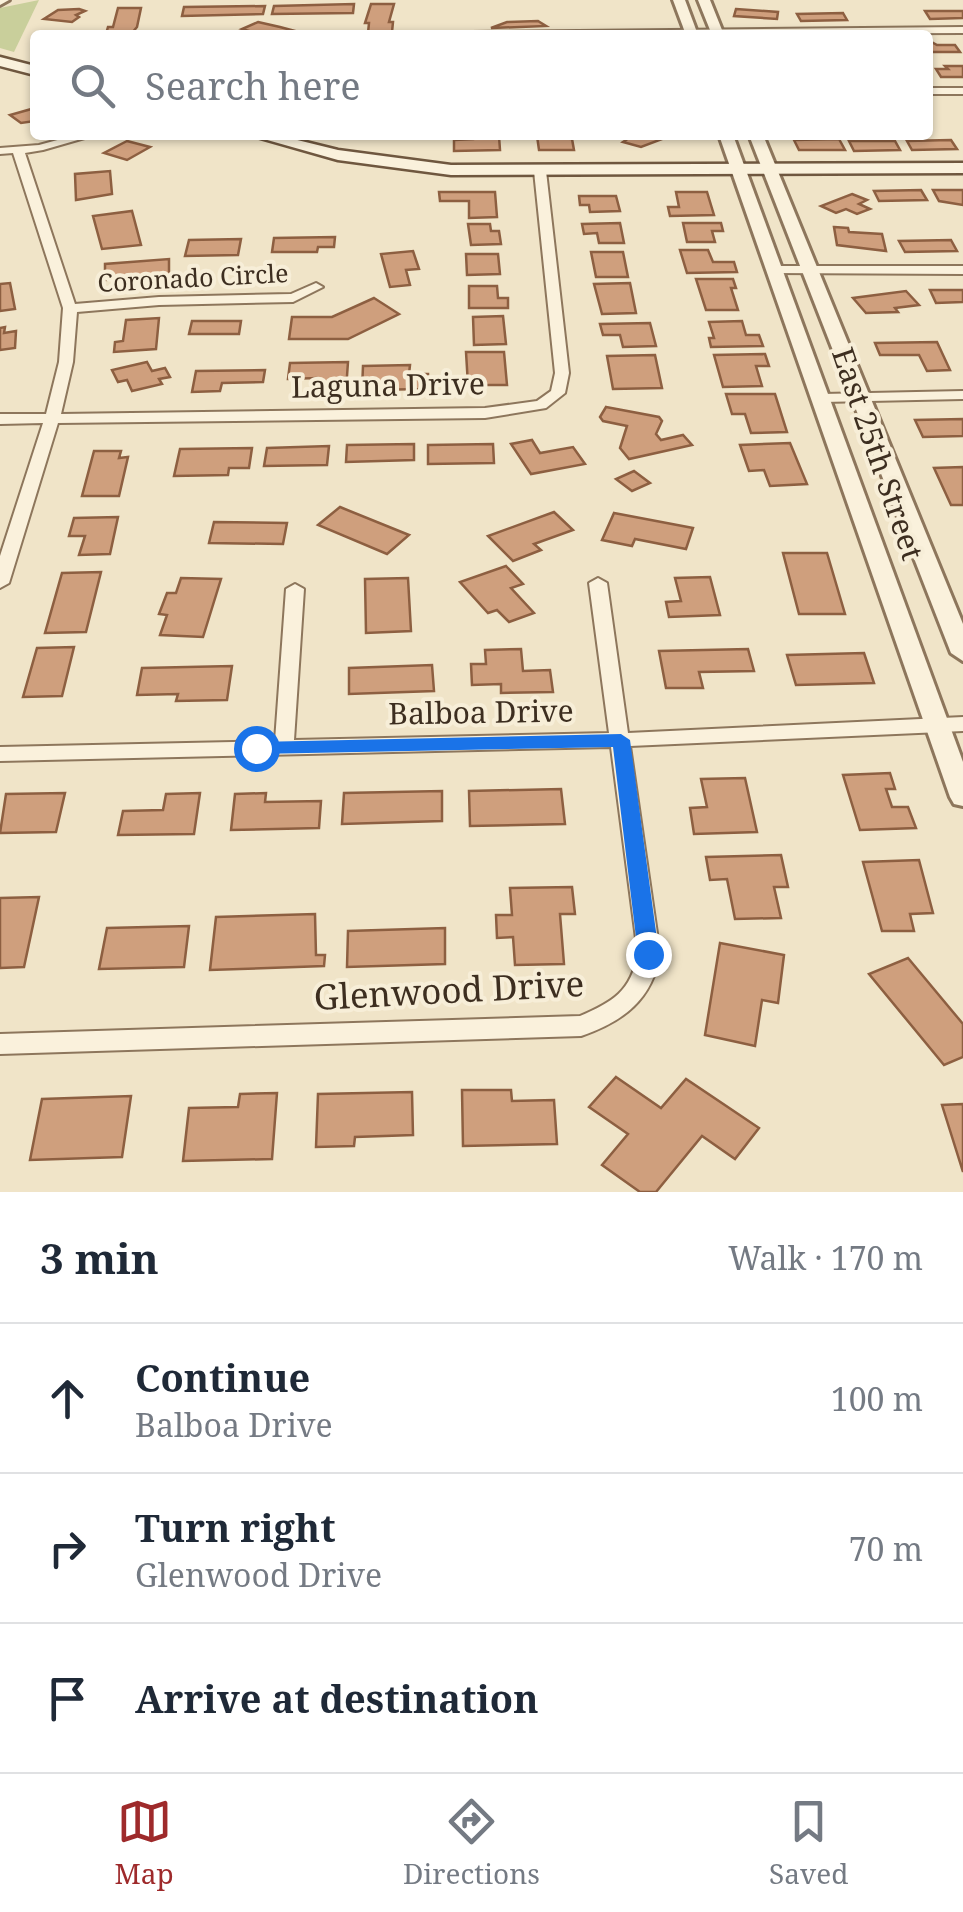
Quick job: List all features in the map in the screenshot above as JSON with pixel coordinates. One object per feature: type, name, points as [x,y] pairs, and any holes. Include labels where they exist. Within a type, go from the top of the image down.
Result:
[{"type":"main road","points":[[0,60],[30,69]]},
{"type":"main road","points":[[278,140],[338,155],[430,168],[541,175],[963,168]]},
{"type":"street","points":[[679,0],[690,30]]},
{"type":"street","points":[[704,0],[716,30]]},
{"type":"street","points":[[885,13],[895,30],[963,30]]},
{"type":"street","points":[[933,91],[963,91]]},
{"type":"street","points":[[0,152],[66,140]]},
{"type":"street","name":"East 25th Street","points":[[728,140],[950,725],[963,797]]},
{"type":"street","name":"East 25th Street","points":[[758,140],[963,653]]},
{"type":"street","points":[[0,583],[52,418],[66,362],[70,308],[18,150]]},
{"type":"street","name":"Laguna Drive","points":[[0,419],[485,414],[541,405],[558,393],[562,372],[541,175]]},
{"type":"street","points":[[778,270],[963,270]]},
{"type":"street","name":"Coronado Circle","points":[[70,308],[159,301],[293,298],[316,287]]},
{"type":"street","points":[[824,398],[963,395]]},
{"type":"street","name":"Glenwood Drive","points":[[0,1044],[581,1026],[618,1011],[646,977],[648,954],[598,583]]},
{"type":"street","points":[[284,747],[296,589]]},
{"type":"street","name":"Balboa Drive","points":[[0,754],[621,740],[950,725]]},
{"type":"green space","points":[[39,0],[14,52],[0,48],[0,8]]},
{"type":"building","points":[[354,4],[353,13],[272,14],[274,6]]},
{"type":"building","points":[[371,4],[394,4],[389,22],[393,22],[392,30],[368,30],[369,23],[365,23]]},
{"type":"building","points":[[265,6],[263,14],[182,16],[184,7]]},
{"type":"building","points":[[118,8],[141,8],[134,30],[107,30],[113,27]]},
{"type":"building","points":[[736,9],[778,12],[777,19],[734,16]]},
{"type":"building","points":[[58,10],[85,11],[72,22],[44,19]]},
{"type":"building","points":[[925,11],[963,11],[963,18],[930,19]]},
{"type":"building","points":[[843,13],[847,20],[801,21],[797,14]]},
{"type":"building","points":[[538,21],[546,26],[491,28],[507,22]]},
{"type":"building","points":[[258,22],[290,30],[246,30],[242,29]]},
{"type":"building","points":[[933,43],[955,45],[960,52],[933,52]]},
{"type":"building","points":[[945,66],[963,66],[963,77],[941,77],[936,69],[948,69]]},
{"type":"building","points":[[30,109],[30,122],[21,123],[10,115]]},
{"type":"building","points":[[454,140],[499,140],[500,150],[454,151]]},
{"type":"building","points":[[538,140],[572,140],[574,150],[539,150]]},
{"type":"building","points":[[626,140],[660,140],[641,147],[623,142]]},
{"type":"building","points":[[794,140],[840,140],[845,150],[799,150]]},
{"type":"building","points":[[951,140],[957,149],[912,150],[907,141]]},
{"type":"building","points":[[127,141],[150,147],[127,160],[104,153]]},
{"type":"building","points":[[849,141],[895,141],[900,150],[854,151]]},
{"type":"building","points":[[110,171],[112,194],[76,200],[75,174]]},
{"type":"building","points":[[921,190],[927,200],[879,201],[874,191]]},
{"type":"building","points":[[933,190],[963,190],[963,205],[939,201]]},
{"type":"building","points":[[439,192],[495,192],[497,217],[469,218],[469,201],[440,201]]},
{"type":"building","points":[[676,192],[707,192],[714,215],[670,216],[668,207],[679,207]]},
{"type":"building","points":[[852,194],[867,200],[859,204],[870,209],[857,214],[846,209],[836,213],[821,206]]},
{"type":"building","points":[[579,196],[616,196],[620,211],[590,212],[589,205],[580,205]]},
{"type":"building","points":[[132,211],[141,245],[102,249],[93,216]]},
{"type":"building","points":[[620,223],[624,243],[599,243],[597,233],[584,234],[582,224]]},
{"type":"building","points":[[683,223],[721,223],[723,231],[712,231],[715,242],[687,242]]},
{"type":"building","points":[[468,224],[490,224],[491,231],[499,231],[501,244],[471,245]]},
{"type":"building","points":[[834,227],[882,234],[886,251],[837,245]]},
{"type":"building","points":[[335,237],[334,247],[318,247],[317,252],[272,252],[274,238]]},
{"type":"building","points":[[241,239],[238,255],[185,256],[189,240]]},
{"type":"building","points":[[951,240],[957,251],[905,252],[899,241]]},
{"type":"building","points":[[680,250],[708,250],[713,262],[734,262],[737,272],[687,273]]},
{"type":"building","points":[[413,251],[419,269],[406,270],[410,285],[390,287],[381,254]]},
{"type":"building","points":[[591,252],[623,252],[628,277],[596,277]]},
{"type":"building","points":[[466,254],[498,254],[500,274],[467,275]]},
{"type":"building","points":[[169,259],[169,275],[127,275],[128,279],[105,280],[105,264]]},
{"type":"building","points":[[696,279],[733,279],[736,288],[731,288],[738,310],[706,310]]},
{"type":"building","points":[[10,283],[15,309],[0,311],[0,284]]},
{"type":"building","points":[[630,283],[636,313],[602,314],[594,284]]},
{"type":"building","points":[[469,286],[497,286],[498,298],[508,298],[508,308],[469,308]]},
{"type":"building","points":[[930,290],[963,290],[963,302],[936,303]]},
{"type":"building","points":[[906,291],[919,305],[895,308],[898,312],[866,313],[853,298]]},
{"type":"building","points":[[374,298],[399,314],[348,339],[289,339],[292,317],[332,317]]},
{"type":"building","points":[[503,316],[506,344],[474,345],[473,317]]},
{"type":"building","points":[[159,318],[156,349],[114,352],[115,342],[123,341],[126,320]]},
{"type":"building","points":[[192,321],[241,321],[239,334],[189,334]]},
{"type":"building","points":[[742,321],[746,335],[759,335],[763,346],[711,347],[709,338],[714,338],[709,322]]},
{"type":"building","points":[[650,323],[656,346],[623,347],[620,335],[603,335],[600,324]]},
{"type":"building","points":[[5,327],[4,333],[16,331],[15,348],[0,350],[0,328]]},
{"type":"building","points":[[937,342],[950,370],[927,371],[919,355],[880,355],[875,343]]},
{"type":"building","points":[[466,352],[504,352],[507,385],[468,385]]},
{"type":"building","points":[[765,354],[769,366],[756,366],[762,386],[723,387],[714,355]]},
{"type":"building","points":[[655,355],[662,388],[613,389],[607,356]]},
{"type":"building","points":[[147,362],[152,371],[165,368],[170,377],[159,379],[162,384],[132,391],[127,380],[118,382],[112,370]]},
{"type":"building","points":[[348,362],[346,390],[316,391],[317,378],[288,379],[290,363]]},
{"type":"building","points":[[410,365],[409,374],[428,374],[428,389],[362,390],[363,366]]},
{"type":"building","points":[[265,370],[263,382],[222,383],[220,391],[192,392],[196,371]]},
{"type":"building","points":[[726,394],[775,394],[787,432],[751,433],[745,414],[732,414]]},
{"type":"building","points":[[606,407],[659,417],[662,421],[656,434],[661,440],[683,435],[692,445],[629,459],[620,448],[627,426],[603,421],[600,417]]},
{"type":"building","points":[[963,419],[963,436],[923,437],[915,420]]},
{"type":"building","points":[[532,440],[540,453],[573,447],[585,464],[531,474],[511,444]]},
{"type":"building","points":[[790,443],[807,484],[770,486],[764,470],[749,471],[740,445]]},
{"type":"building","points":[[414,444],[414,460],[346,462],[347,445]]},
{"type":"building","points":[[493,444],[494,463],[428,464],[428,445]]},
{"type":"building","points":[[329,446],[327,465],[264,466],[267,448]]},
{"type":"building","points":[[252,448],[249,468],[229,468],[228,475],[174,476],[180,449]]},
{"type":"building","points":[[94,451],[121,451],[119,458],[128,457],[119,496],[82,496]]},
{"type":"building","points":[[963,467],[963,505],[951,505],[934,468]]},
{"type":"building","points":[[634,471],[650,483],[632,491],[616,479]]},
{"type":"building","points":[[340,507],[409,535],[387,554],[318,525]]},
{"type":"building","points":[[554,512],[573,530],[534,544],[541,550],[513,561],[488,536]]},
{"type":"building","points":[[614,513],[693,528],[686,549],[635,539],[632,546],[602,540]]},
{"type":"building","points":[[118,517],[110,554],[79,555],[85,536],[69,536],[74,518]]},
{"type":"building","points":[[214,522],[287,523],[283,544],[209,543]]},
{"type":"building","points":[[783,553],[827,553],[845,614],[799,614]]},
{"type":"building","points":[[506,566],[523,584],[511,588],[534,613],[509,622],[497,610],[488,613],[460,582]]},
{"type":"building","points":[[101,572],[86,632],[45,633],[62,573]]},
{"type":"building","points":[[710,577],[720,615],[669,617],[666,602],[681,601],[675,578]]},
{"type":"building","points":[[181,578],[221,579],[203,637],[160,635],[167,615],[159,614],[167,593],[176,593]]},
{"type":"building","points":[[408,578],[411,631],[366,633],[365,579]]},
{"type":"building","points":[[74,647],[62,696],[23,697],[37,648]]},
{"type":"building","points":[[521,649],[523,671],[550,670],[553,692],[501,693],[501,684],[472,685],[471,664],[486,664],[485,650]]},
{"type":"building","points":[[748,649],[754,671],[699,672],[703,688],[666,688],[659,651]]},
{"type":"building","points":[[864,653],[874,683],[796,685],[787,655]]},
{"type":"building","points":[[432,665],[434,691],[349,694],[349,668]]},
{"type":"building","points":[[232,666],[227,700],[176,701],[178,694],[137,695],[142,668]]},
{"type":"building","points":[[890,773],[895,789],[886,789],[892,807],[908,807],[916,828],[860,830],[843,775]]},
{"type":"building","points":[[745,778],[757,832],[694,834],[690,808],[707,807],[701,779]]},
{"type":"building","points":[[561,789],[565,824],[470,826],[469,791]]},
{"type":"building","points":[[442,791],[442,821],[342,824],[344,793]]},
{"type":"building","points":[[65,793],[56,832],[0,833],[6,794]]},
{"type":"building","points":[[200,793],[194,834],[118,835],[123,811],[163,810],[166,794]]},
{"type":"building","points":[[266,793],[265,802],[321,801],[319,828],[231,830],[235,794]]},
{"type":"building","points":[[781,855],[788,887],[774,887],[781,918],[735,919],[727,879],[710,880],[706,857]]},
{"type":"building","points":[[919,860],[933,913],[910,914],[914,931],[882,931],[863,862]]},
{"type":"building","points":[[572,887],[575,914],[560,914],[564,964],[515,965],[513,937],[497,938],[496,915],[512,915],[510,888]]},
{"type":"building","points":[[39,897],[24,967],[0,968],[0,898]]},
{"type":"building","points":[[315,914],[316,955],[325,955],[324,966],[210,970],[216,917]]},
{"type":"building","points":[[189,926],[184,967],[99,969],[107,928]]},
{"type":"building","points":[[445,928],[445,964],[347,967],[348,931]]},
{"type":"building","points":[[720,943],[784,955],[778,1003],[762,1000],[755,1046],[705,1035]]},
{"type":"building","points":[[908,958],[963,1024],[963,1057],[944,1065],[869,974]]},
{"type":"building","points":[[616,1077],[661,1108],[686,1079],[759,1128],[735,1159],[702,1136],[656,1192],[640,1192],[602,1165],[628,1134],[589,1107]]},
{"type":"building","points":[[462,1090],[511,1090],[512,1101],[554,1100],[557,1144],[463,1146]]},
{"type":"building","points":[[412,1092],[413,1135],[355,1137],[354,1146],[316,1147],[318,1094]]},
{"type":"building","points":[[277,1093],[272,1159],[183,1161],[189,1108],[238,1107],[240,1094]]},
{"type":"building","points":[[131,1096],[122,1157],[30,1160],[42,1099]]},
{"type":"building","points":[[963,1104],[963,1172],[942,1105]]},
{"type":"route","points":[[256,748],[621,740],[648,954]]}]
